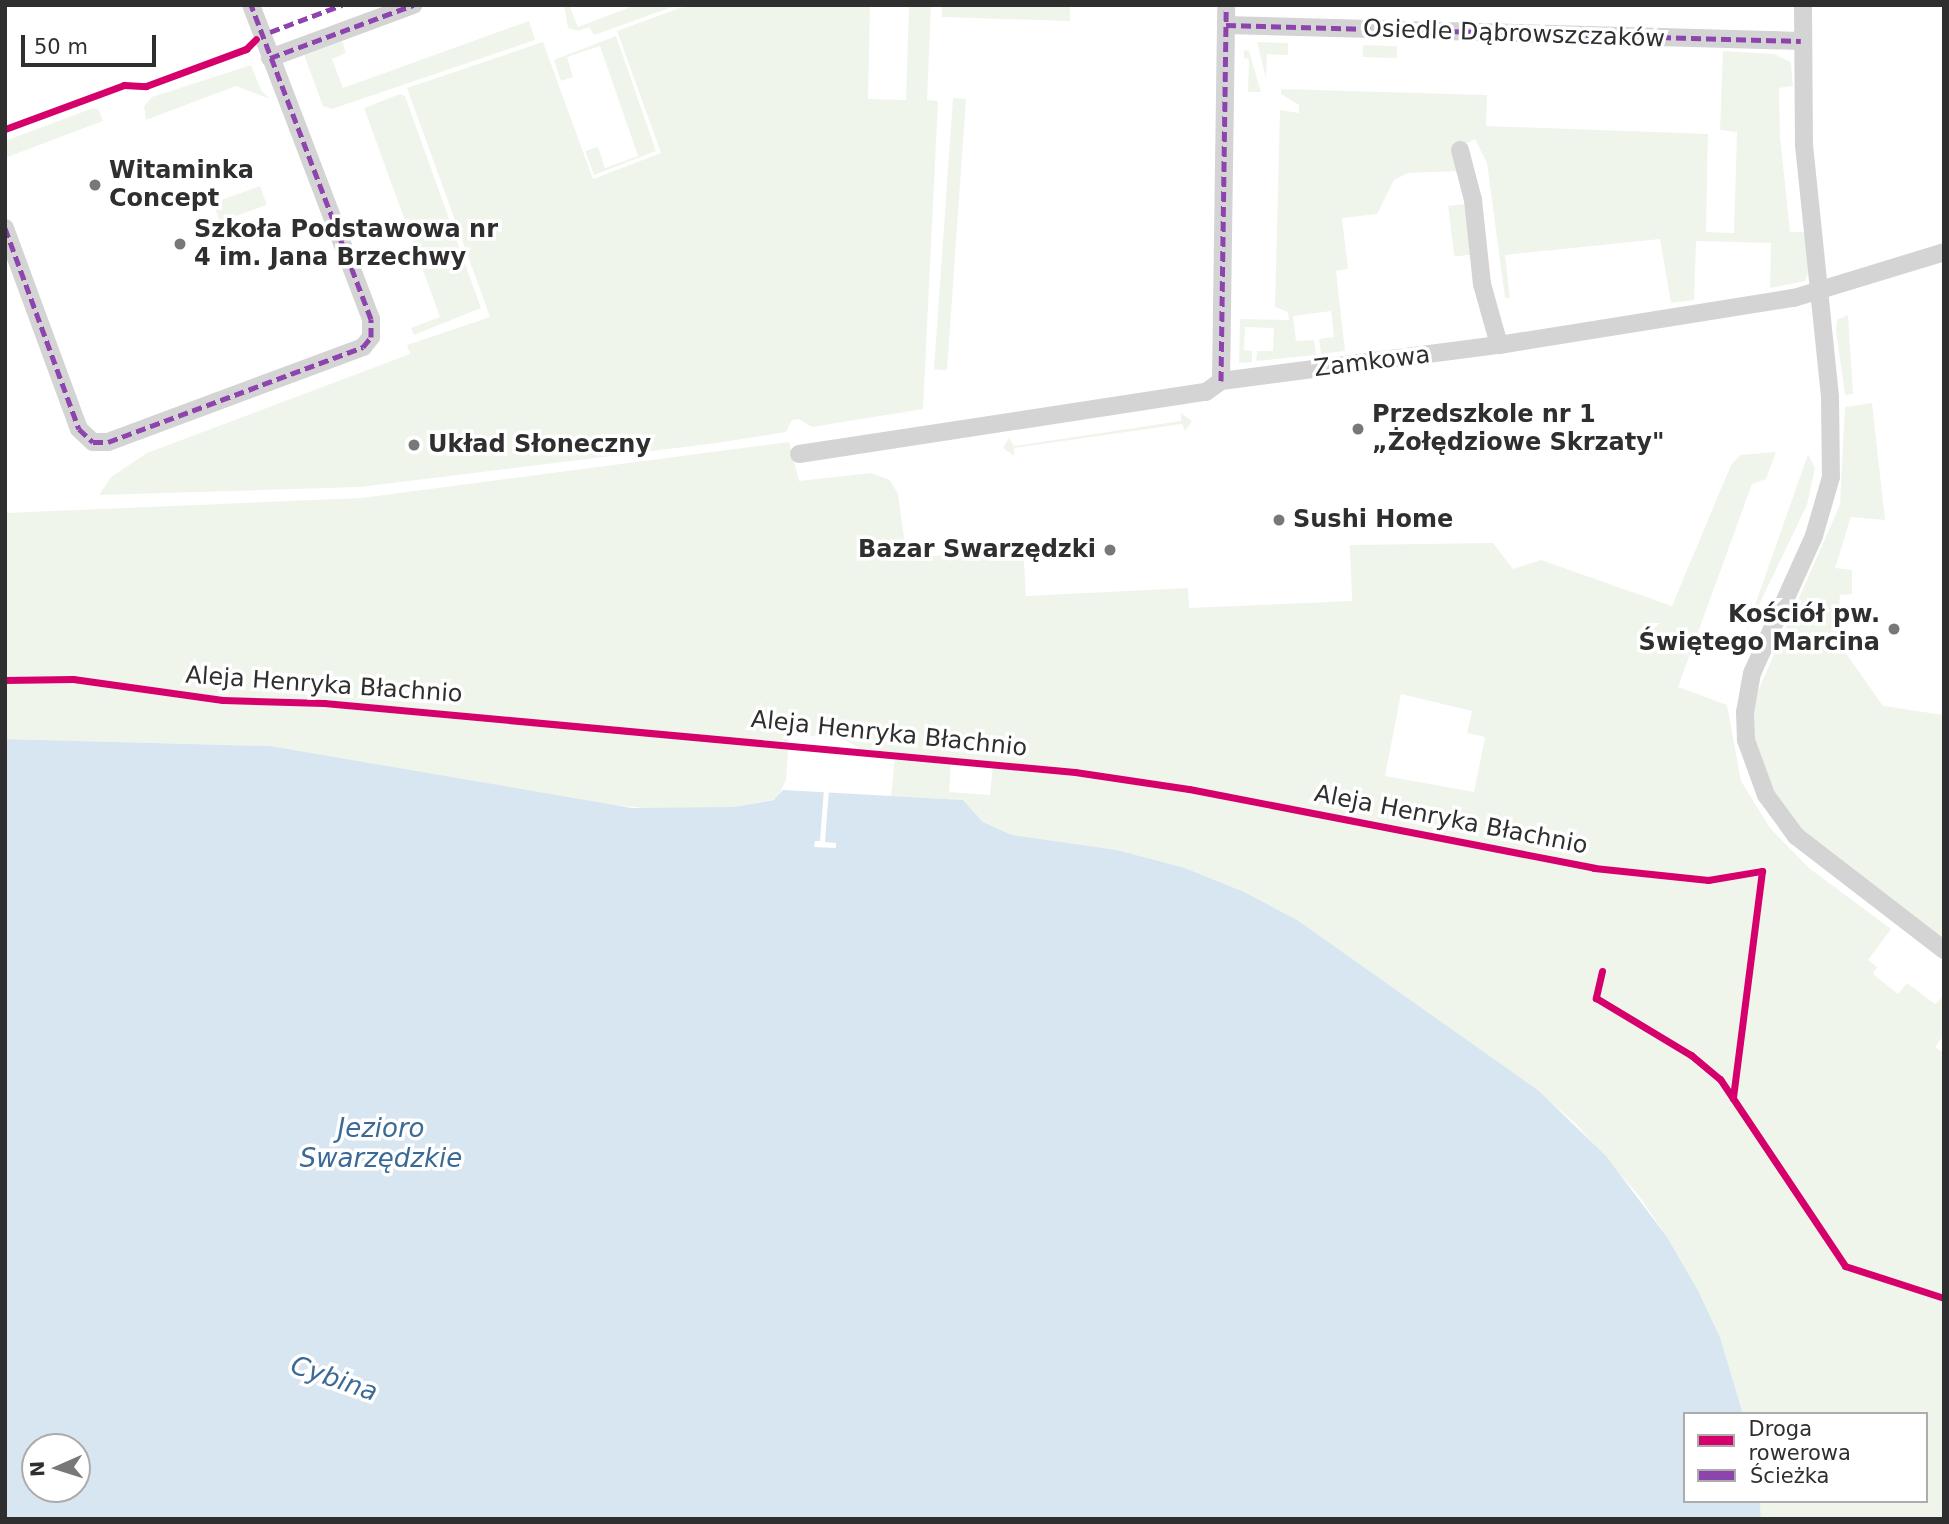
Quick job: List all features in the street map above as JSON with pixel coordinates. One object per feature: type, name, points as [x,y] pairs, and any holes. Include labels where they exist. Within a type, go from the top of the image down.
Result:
[{"type":"street","points":[[5,228],[79,429],[93,442],[108,442],[360,348],[371,337],[371,319],[251,5]]},
{"type":"street","points":[[270,58],[413,5]]},
{"type":"street","points":[[1214,386],[1226,5]]},
{"type":"street","points":[[1803,5],[1801,41],[1804,145],[1831,419],[1830,483],[1814,536],[1752,673],[1745,712],[1746,740],[1766,795],[1796,836],[1944,950]]},
{"type":"street","name":"Osiedle Dąbrowszczaków","points":[[1226,25],[1801,41]]},
{"type":"street","points":[[1460,150],[1473,200],[1482,284],[1499,345]]},
{"type":"street","name":"Zamkowa","points":[[799,454],[1214,386],[1499,345],[1818,293],[1944,252]]},
{"type":"shaded area","points":[[564,5],[569,5],[578,27],[636,5],[678,5],[594,35],[589,27],[578,31],[568,28]]},
{"type":"shaded area","points":[[688,5],[870,5],[868,99],[906,100],[909,5],[931,5],[927,100],[938,101],[923,409],[812,427],[799,419],[792,420],[786,432],[717,443],[360,487],[99,495],[111,477],[147,453],[410,354],[407,345],[490,317],[407,88],[543,42],[593,179],[661,153],[617,31]]},
{"type":"shaded area","points":[[942,5],[1070,5],[1070,21],[942,17]]},
{"type":"shaded area","points":[[529,21],[535,40],[332,109],[323,106],[304,55],[342,41],[346,53],[332,59],[343,88]]},
{"type":"shaded area","points":[[616,36],[656,151],[594,175],[585,151],[598,147],[605,168],[638,156],[600,46],[567,57],[573,77],[561,81],[554,60]]},
{"type":"shaded area","points":[[1257,42],[1288,43],[1288,55],[1267,54],[1266,78]]},
{"type":"shaded area","points":[[1363,45],[1397,46],[1397,58],[1363,57]]},
{"type":"shaded area","points":[[1244,50],[1249,51],[1261,92],[1248,92],[1249,59],[1244,58]]},
{"type":"shaded area","points":[[1723,51],[1774,54],[1791,62],[1793,86],[1779,88],[1780,136],[1790,232],[1805,232],[1809,271],[1805,281],[1770,288],[1771,243],[1696,241],[1694,300],[1671,303],[1660,239],[1505,255],[1510,298],[1505,298],[1487,163],[1475,139],[1452,152],[1458,171],[1408,173],[1394,180],[1377,214],[1342,218],[1348,269],[1336,271],[1345,351],[1321,354],[1319,339],[1334,337],[1331,311],[1293,316],[1296,341],[1314,340],[1316,355],[1256,361],[1257,351],[1273,351],[1274,328],[1245,327],[1244,350],[1252,351],[1252,362],[1239,363],[1240,319],[1289,320],[1288,312],[1275,307],[1280,110],[1299,113],[1299,105],[1281,94],[1281,89],[1487,95],[1486,126],[1708,134],[1706,232],[1734,233],[1737,132],[1720,130]]},
{"type":"shaded area","points":[[251,65],[261,90],[270,99],[236,86],[146,120],[144,106],[152,97]]},
{"type":"shaded area","points":[[400,94],[405,96],[481,308],[414,335],[411,328],[440,317],[364,108]]},
{"type":"shaded area","points":[[953,98],[966,99],[947,370],[934,369]]},
{"type":"shaded area","points":[[93,108],[99,110],[103,121],[5,158],[5,141]]},
{"type":"shaded area","points":[[260,186],[267,205],[220,222],[213,203]]},
{"type":"shaded area","points":[[1465,204],[1471,255],[1454,257],[1448,206]]},
{"type":"shaded area","points":[[1848,315],[1853,394],[1845,395],[1836,330],[1837,320]]},
{"type":"shaded area","points":[[1872,403],[1885,520],[1851,517],[1835,568],[1852,570],[1852,594],[1840,595],[1836,639],[1883,706],[1944,715],[1944,943],[1787,819],[1753,749],[1754,700],[1840,505],[1845,407]]},
{"type":"shaded area","points":[[1181,413],[1192,421],[1185,431],[1182,424],[1014,448],[1014,456],[1003,448],[1009,438],[1014,446],[1181,421]]},
{"type":"shaded area","points":[[789,442],[799,481],[871,473],[890,480],[898,494],[907,560],[1023,544],[1026,596],[1188,588],[1189,608],[1352,601],[1350,545],[1493,543],[1513,569],[1541,560],[1672,606],[1731,465],[1740,455],[1776,452],[1766,479],[1752,484],[1678,687],[1727,705],[1741,781],[1770,828],[1809,868],[1891,929],[1868,960],[1877,967],[1873,974],[1898,994],[1907,983],[1935,1004],[1944,996],[1944,1035],[1935,1047],[1944,1053],[1944,1519],[1761,1519],[1760,1503],[1928,1503],[1928,1412],[1742,1412],[1720,1337],[1667,1237],[1639,1196],[1576,1124],[1539,1092],[1242,891],[1185,868],[1117,850],[1012,835],[983,822],[963,800],[891,796],[895,758],[951,764],[949,792],[990,795],[993,765],[861,750],[843,738],[789,735],[786,780],[777,799],[733,807],[666,810],[583,802],[270,746],[5,739],[5,513],[361,498]],"holes":[[[1401,694],[1472,711],[1467,733],[1485,737],[1474,792],[1385,776]]]},
{"type":"shaded area","points":[[1808,454],[1815,468],[1807,505],[1745,634]]},
{"type":"water","name":"Jezioro Swarzędzkie","points":[[5,739],[270,746],[632,808],[733,807],[774,800],[783,790],[963,800],[983,822],[1012,835],[1117,850],[1185,868],[1242,891],[1297,920],[1539,1091],[1606,1156],[1667,1237],[1697,1289],[1720,1337],[1742,1412],[1683,1412],[1683,1503],[1760,1503],[1761,1519],[5,1519]]},
{"type":"pier","points":[[824,789],[829,789],[825,842],[836,843],[836,848],[814,847],[815,841],[820,841]]},
{"type":"marked path","points":[[5,228],[79,429],[93,442],[108,442],[363,347],[371,337],[371,319],[251,5]]},
{"type":"marked path","points":[[270,32],[342,5]]},
{"type":"marked path","points":[[270,58],[413,5]]},
{"type":"marked path","points":[[1221,381],[1226,5]]},
{"type":"marked path","points":[[1226,25],[1801,41]]},
{"type":"cycle path","points":[[5,129],[124,85],[146,86],[246,49],[256,39]]},
{"type":"cycle path","name":"Aleja Henryka Błachnio","points":[[5,680],[73,679],[223,700],[324,703],[1075,772],[1189,789],[1594,868],[1708,880],[1762,871],[1733,1098]]},
{"type":"cycle path","points":[[1602,971],[1596,998],[1691,1055],[1720,1079],[1845,1266],[1944,1298]]},
{"type":"place","name":"Witaminka Concept","points":[[95,185]]},
{"type":"place","name":"Szkoła Podstawowa nr 4 im. Jana Brzechwy","points":[[180,244]]},
{"type":"place","name":"Przedszkole nr 1 „Żołędziowe Skrzaty\"","points":[[1358,429]]},
{"type":"place","name":"Układ Słoneczny","points":[[414,445]]},
{"type":"place","name":"Sushi Home","points":[[1279,520]]},
{"type":"place","name":"Bazar Swarzędzki","points":[[1110,550]]},
{"type":"place","name":"Kościół pw. Świętego Marcina","points":[[1894,629]]},
{"type":"water label","name":"Cybina","points":[[334,1379]]}]
